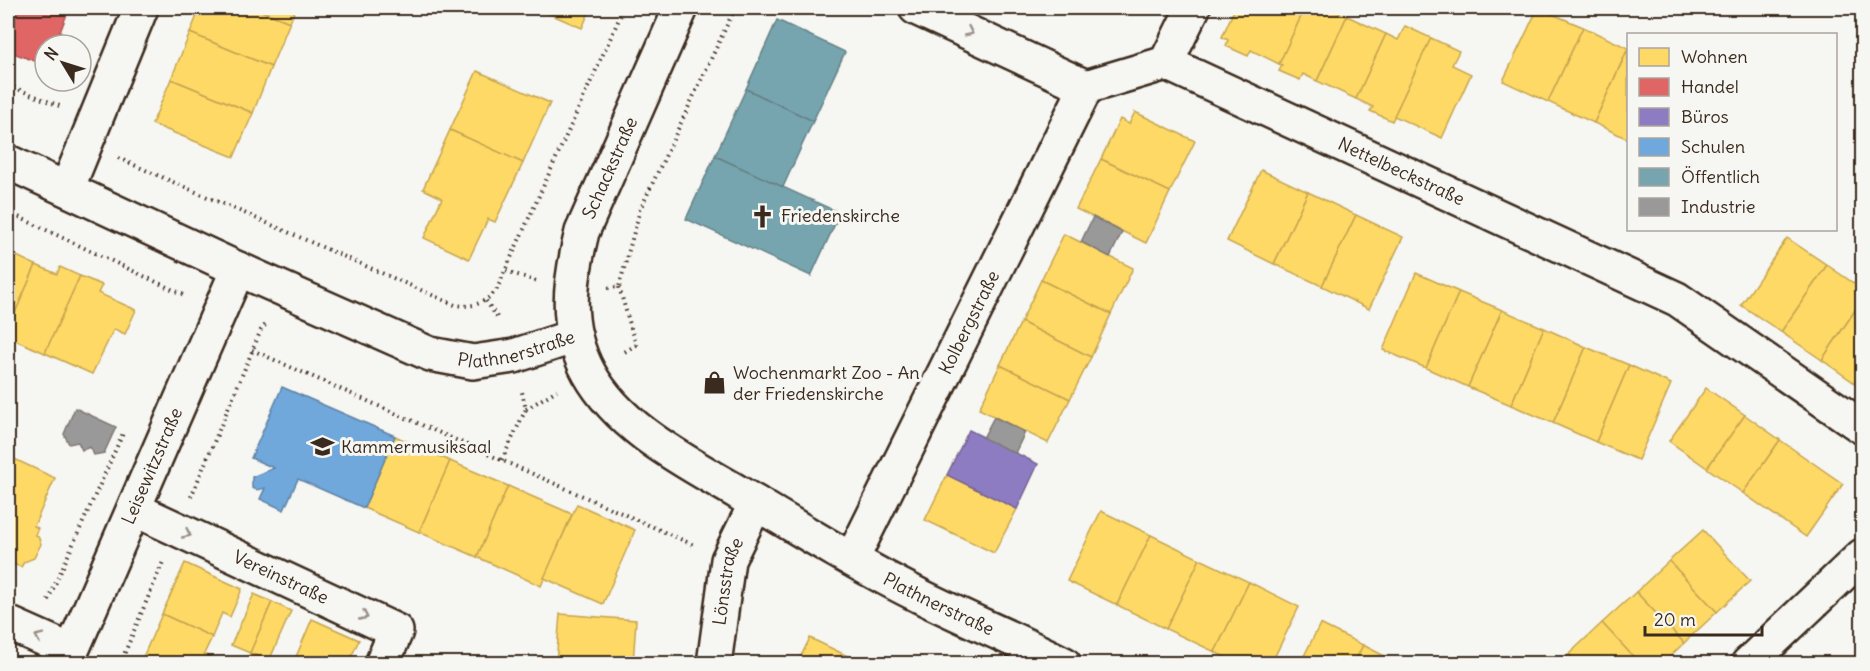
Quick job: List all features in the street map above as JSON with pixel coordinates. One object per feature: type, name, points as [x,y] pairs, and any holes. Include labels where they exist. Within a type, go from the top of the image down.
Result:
[{"type":"street","points":[[67,189],[141,8]]},
{"type":"street","name":"Schackstraße","points":[[575,336],[569,292],[582,232],[681,8]]},
{"type":"street","points":[[916,8],[1086,87],[1166,63],[1193,8]]},
{"type":"street","name":"Nettelbeckstraße","points":[[1166,63],[1677,299],[1863,427]]},
{"type":"street","name":"Kolbergstraße","points":[[852,559],[1086,87]]},
{"type":"street","name":"Plathnerstraße","points":[[8,162],[238,269],[430,354],[473,362],[514,356],[575,336],[589,373],[615,407],[640,431],[852,559],[920,596],[1064,663]]},
{"type":"street","name":"Leisewitzstraße","points":[[69,657],[238,269]]},
{"type":"street","name":"Lönsstraße","points":[[714,663],[728,560],[756,503]]},
{"type":"street","name":"Vereinstraße","points":[[134,509],[396,631],[382,663]]},
{"type":"street","points":[[1748,663],[1863,556]]},
{"type":"street","points":[[20,628],[69,657]]},
{"type":"path","points":[[8,86],[91,132],[444,300],[468,307],[486,301],[496,291],[624,8]]},
{"type":"path","points":[[8,212],[184,296],[180,306]]},
{"type":"path","points":[[120,663],[261,330],[295,294]]},
{"type":"path","points":[[252,350],[728,560]]},
{"type":"path","points":[[20,628],[127,424]]},
{"type":"building: Wohnen","points":[[200,8],[254,8],[290,22],[271,67],[190,33]]},
{"type":"building: Wohnen","points":[[254,8],[296,8],[290,22]]},
{"type":"building: Wohnen","points":[[536,8],[591,8],[582,28]]},
{"type":"building: Wohnen","points":[[1235,8],[1305,8],[1279,64],[1251,50],[1248,56],[1226,46],[1228,40],[1222,37]]},
{"type":"building: Wohnen","points":[[1305,8],[1337,8],[1335,11],[1347,16],[1317,81],[1303,74],[1300,80],[1279,71],[1282,65],[1279,64]]},
{"type":"building: Wohnen","points":[[1538,8],[1583,27],[1548,102],[1503,81]]},
{"type":"building: Wohnen","points":[[1347,16],[1386,34],[1356,99],[1317,81]]},
{"type":"building: Wohnen","points":[[1405,26],[1431,38],[1392,121],[1370,111],[1373,107],[1356,99],[1386,34],[1398,40]]},
{"type":"building: Wohnen","points":[[1583,27],[1627,48],[1594,123],[1548,102]]},
{"type":"building: Wohnen","points":[[190,33],[271,67],[253,113],[171,79]]},
{"type":"building: Wohnen","points":[[1431,38],[1459,51],[1452,65],[1471,74],[1442,138],[1394,116]]},
{"type":"building: Wohnen","points":[[1627,51],[1627,139],[1594,123]]},
{"type":"building: Wohnen","points":[[477,71],[550,103],[523,163],[450,130]]},
{"type":"building: Wohnen","points":[[171,79],[253,113],[234,157],[152,124]]},
{"type":"building: Wohnen","points":[[1135,112],[1195,141],[1170,192],[1101,159],[1120,119],[1129,124]]},
{"type":"building: Wohnen","points":[[450,130],[523,163],[495,222],[488,219],[469,259],[424,238],[442,198],[423,189]]},
{"type":"building: Wohnen","points":[[1101,159],[1170,192],[1146,243],[1076,209]]},
{"type":"building: Wohnen","points":[[1261,170],[1308,192],[1274,264],[1227,241]]},
{"type":"building: Wohnen","points":[[1308,192],[1356,215],[1322,286],[1274,264]]},
{"type":"building: Wohnen","points":[[1356,215],[1403,237],[1369,309],[1322,286]]},
{"type":"building: Wohnen","points":[[1064,234],[1133,268],[1111,314],[1041,280]]},
{"type":"building: Wohnen","points":[[1787,238],[1827,265],[1781,332],[1741,305]]},
{"type":"building: Wohnen","points":[[8,252],[36,265],[9,327],[8,326]]},
{"type":"building: Wohnen","points":[[36,265],[57,274],[60,267],[80,276],[45,353],[8,337],[8,329]]},
{"type":"building: Wohnen","points":[[1827,265],[1862,289],[1862,300],[1822,360],[1781,332]]},
{"type":"building: Wohnen","points":[[1416,273],[1459,292],[1426,368],[1383,350]]},
{"type":"building: Wohnen","points":[[80,276],[102,285],[98,293],[136,310],[125,334],[114,329],[92,374],[45,353]]},
{"type":"building: Wohnen","points":[[1041,280],[1111,314],[1091,357],[1021,322]]},
{"type":"building: Wohnen","points":[[1459,292],[1502,310],[1468,387],[1426,368]]},
{"type":"building: Wohnen","points":[[1862,300],[1862,388],[1822,360]]},
{"type":"building: Wohnen","points":[[1502,310],[1544,328],[1511,405],[1468,387]]},
{"type":"building: Wohnen","points":[[1021,322],[1091,357],[1070,399],[1000,365]]},
{"type":"building: Wohnen","points":[[1544,328],[1586,347],[1553,423],[1511,405]]},
{"type":"building: Wohnen","points":[[1586,347],[1629,365],[1596,442],[1553,423]]},
{"type":"building: Wohnen","points":[[1000,365],[1070,399],[1048,443],[979,409]]},
{"type":"building: Wohnen","points":[[1629,365],[1671,384],[1638,460],[1596,442]]},
{"type":"building: Wohnen","points":[[1706,388],[1745,415],[1707,468],[1669,441]]},
{"type":"building: Wohnen","points":[[1745,415],[1780,440],[1743,493],[1707,468]]},
{"type":"building: Wohnen","points":[[395,436],[450,461],[419,532],[364,508]]},
{"type":"building: Wohnen","points":[[1780,440],[1843,484],[1806,537],[1743,493]]},
{"type":"building: Wohnen","points":[[8,456],[55,478],[34,526],[38,528],[35,535],[38,536],[41,544],[34,558],[24,562],[21,567],[8,562]]},
{"type":"building: Wohnen","points":[[450,461],[508,486],[477,557],[419,532]]},
{"type":"building: Wohnen","points":[[947,475],[1017,509],[994,553],[925,520]]},
{"type":"building: Wohnen","points":[[508,486],[572,514],[541,586],[477,557]]},
{"type":"building: Wohnen","points":[[577,504],[635,530],[603,604],[544,578]]},
{"type":"building: Wohnen","points":[[1101,511],[1151,535],[1117,605],[1067,581]]},
{"type":"building: Wohnen","points":[[1703,530],[1750,581],[1717,612],[1669,561]]},
{"type":"building: Wohnen","points":[[1151,535],[1200,559],[1166,629],[1117,605]]},
{"type":"building: Wohnen","points":[[1200,559],[1249,582],[1215,652],[1166,629]]},
{"type":"building: Wohnen","points":[[1669,561],[1717,612],[1684,643],[1636,592]]},
{"type":"building: Wohnen","points":[[185,563],[242,589],[230,617],[222,613],[212,637],[162,614]]},
{"type":"building: Wohnen","points":[[1249,582],[1299,607],[1271,664],[1238,664],[1215,652]]},
{"type":"building: Wohnen","points":[[1636,592],[1684,643],[1662,664],[1640,664],[1602,623]]},
{"type":"building: Wohnen","points":[[254,594],[272,602],[250,653],[231,645]]},
{"type":"building: Wohnen","points":[[272,602],[291,611],[269,661],[250,653]]},
{"type":"building: Wohnen","points":[[162,614],[212,637],[204,654],[212,658],[209,664],[140,664]]},
{"type":"building: Wohnen","points":[[560,614],[636,620],[633,664],[556,664]]},
{"type":"building: Wohnen","points":[[312,619],[359,640],[348,664],[293,664]]},
{"type":"building: Wohnen","points":[[1602,623],[1640,664],[1578,664],[1569,654]]},
{"type":"building: Wohnen","points":[[1320,624],[1363,645],[1354,664],[1300,664]]},
{"type":"building: Wohnen","points":[[810,638],[864,664],[797,664]]},
{"type":"building: Wohnen","points":[[1363,645],[1400,664],[1354,664]]},
{"type":"building: Wohnen","points":[[250,653],[269,661],[268,664],[245,664]]},
{"type":"building: Wohnen","points":[[1569,654],[1578,664],[1559,664]]},
{"type":"building: Handel","points":[[8,8],[50,8],[67,14],[60,33],[33,33],[33,60],[8,51]]},
{"type":"building: Büros","points":[[969,430],[1038,464],[1017,509],[947,475]]},
{"type":"building: Schulen","name":"Kammermusiksaal","points":[[282,387],[395,436],[364,508],[298,479],[284,510],[260,499],[265,488],[257,490],[252,488],[252,477],[274,468],[251,458]]},
{"type":"building: Öffentlich","points":[[777,20],[845,52],[813,121],[746,89]]},
{"type":"building: Öffentlich","points":[[746,89],[813,121],[783,187],[715,156]]},
{"type":"building: Öffentlich","name":"Friedenskirche","points":[[715,156],[840,213],[811,276],[686,219]]},
{"type":"building: Industrie","points":[[1093,217],[1122,232],[1110,257],[1081,242]]},
{"type":"building: Industrie","points":[[75,408],[116,427],[104,453],[94,455],[90,447],[82,450],[78,442],[69,444],[64,434]]},
{"type":"building: Industrie","points":[[994,417],[1025,432],[1015,453],[983,438]]},
{"type":"place","name":"Friedenskirche","points":[[763,216]]},
{"type":"place","name":"Wochenmarkt Zoo - An der Friedenskirche","points":[[715,383]]},
{"type":"place","name":"Kammermusiksaal","points":[[323,447]]}]
